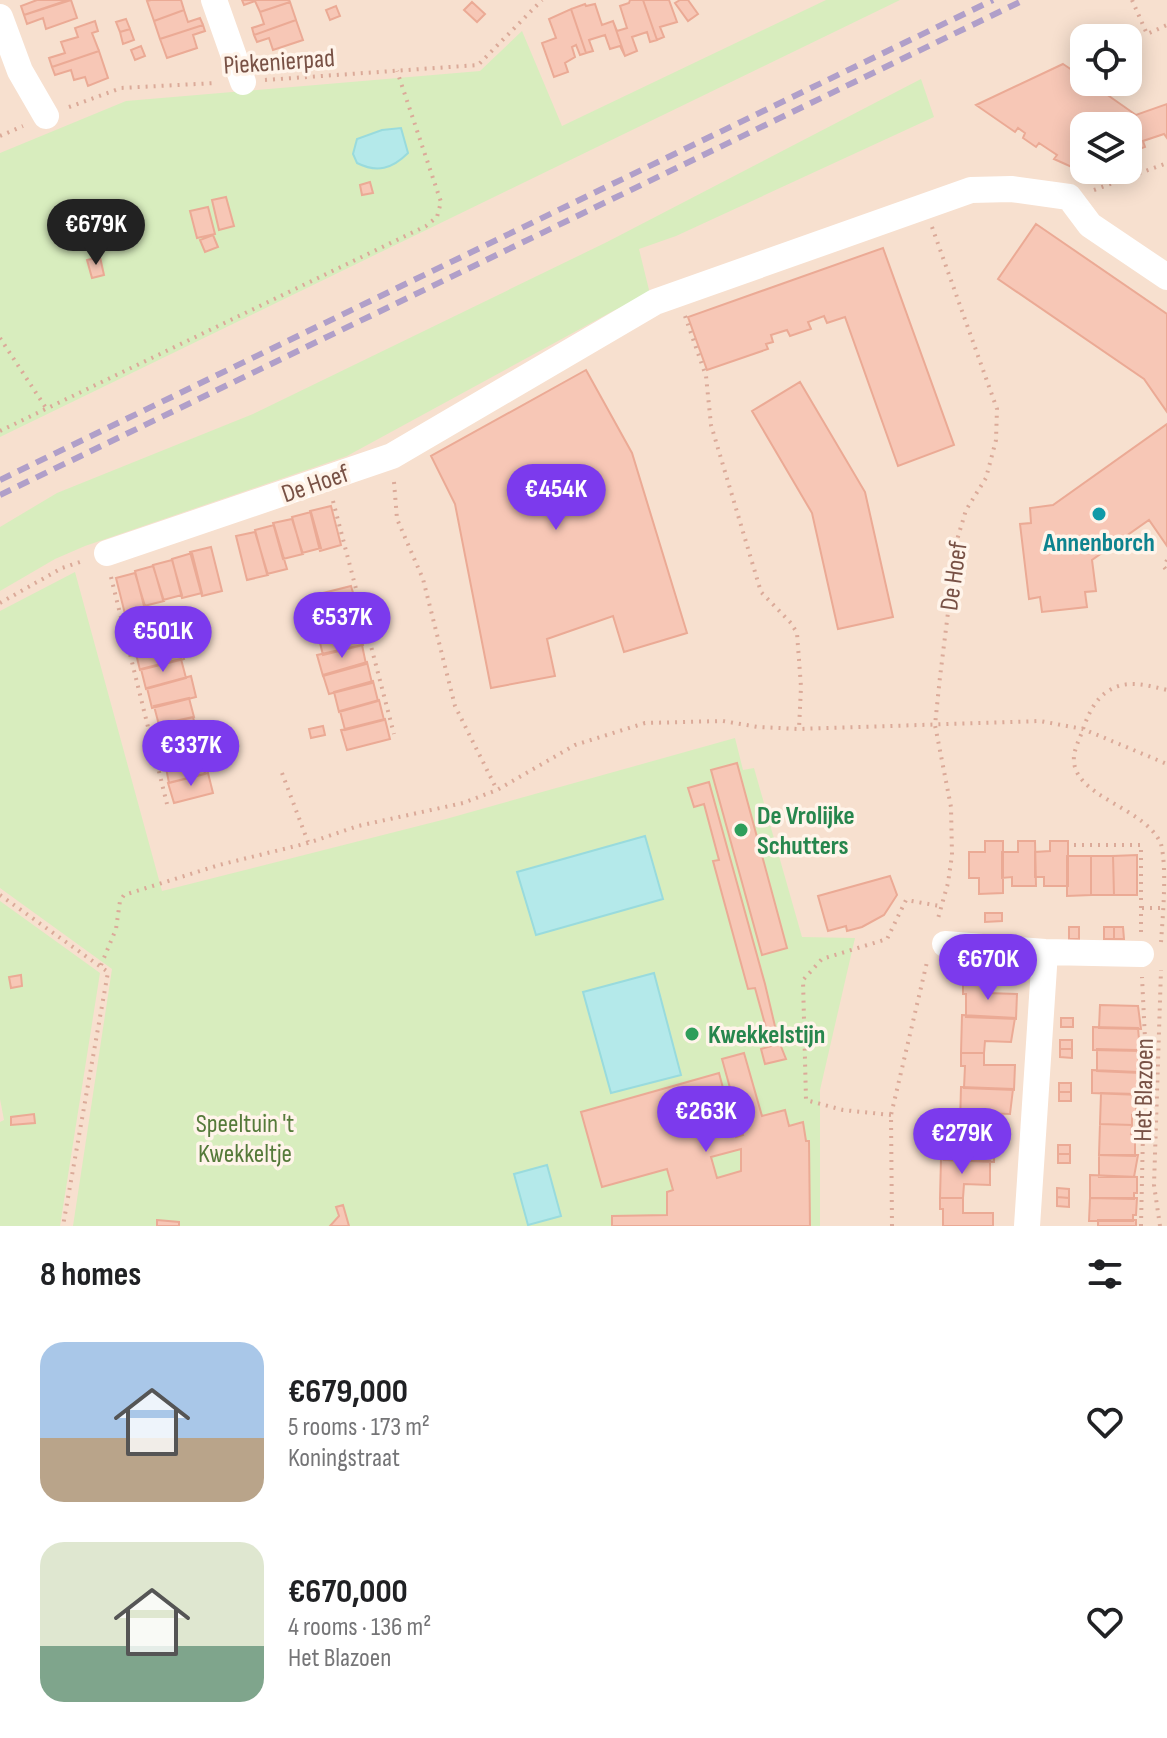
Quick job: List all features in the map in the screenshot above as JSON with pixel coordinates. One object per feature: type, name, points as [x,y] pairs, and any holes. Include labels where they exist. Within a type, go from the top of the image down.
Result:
[{"type":"street","points":[[214,0],[243,82]]},
{"type":"street","points":[[0,17],[20,71],[46,116]]},
{"type":"street","name":"De Hoef","points":[[107,553],[392,456],[655,302],[971,190],[1011,189],[1069,197]]},
{"type":"street","points":[[1069,197],[1090,225],[1167,277]]},
{"type":"street","points":[[936,944],[1045,952],[1151,950]]},
{"type":"street","points":[[1027,1226],[1045,952]]},
{"type":"path","name":"Piekenierpad","points":[[0,136],[121,88],[478,65],[542,0]]},
{"type":"path","points":[[1132,0],[1147,34],[1167,25]]},
{"type":"path","points":[[0,431],[426,226],[437,217],[441,202],[397,71]]},
{"type":"path","points":[[1069,197],[1167,163]]},
{"type":"path","name":"De Hoef","points":[[892,1226],[891,1115],[936,944],[940,906],[948,883],[952,855],[951,807],[935,725],[957,540],[966,510],[986,478],[996,440],[997,409],[991,385],[924,206]]},
{"type":"path","points":[[678,294],[706,376],[711,425],[761,592],[797,633],[801,687],[799,729]]},
{"type":"path","points":[[0,338],[46,408]]},
{"type":"path","points":[[392,456],[397,519],[423,579],[455,706],[497,790]]},
{"type":"path","points":[[327,479],[394,734]]},
{"type":"path","points":[[0,603],[62,568],[107,553],[167,804]]},
{"type":"path","points":[[1167,560],[1164,567],[1167,571]]},
{"type":"path","points":[[1151,950],[1163,908],[1167,856],[1160,839],[1149,825],[1131,811],[1106,800],[1081,780],[1074,758],[1091,709],[1103,694],[1118,685],[1140,683],[1167,690]]},
{"type":"path","points":[[101,965],[116,929],[120,901],[124,895],[358,826],[463,803],[497,790],[575,745],[645,723],[723,721],[799,729],[1040,721],[1083,729],[1167,764]]},
{"type":"path","points":[[282,773],[308,843]]},
{"type":"path","name":"Het Blazoen","points":[[1074,845],[1141,845],[1142,908],[1151,950],[1145,1039],[1141,1226]]},
{"type":"path","points":[[0,895],[108,972],[63,1226]]},
{"type":"path","points":[[891,1115],[843,1110],[806,1100],[803,980],[822,959],[887,939],[906,900],[940,906]]},
{"type":"path","points":[[1142,908],[1163,908]]},
{"type":"path","points":[[1160,1226],[1154,1185],[1161,971]]},
{"type":"path","points":[[1159,1000],[1167,1000]]},
{"type":"path","points":[[1145,1039],[1157,1040]]},
{"type":"path","points":[[1141,1185],[1154,1185]]},
{"type":"shaded area","points":[[0,0],[1167,0],[1167,1226],[0,1226]]},
{"type":"green space","points":[[826,0],[900,0],[0,437],[0,153],[126,101],[480,71],[522,31],[562,126]]},
{"type":"green space","points":[[921,79],[934,117],[676,236],[639,249],[650,294],[613,311],[347,456],[85,546],[55,559],[0,591],[0,527],[57,493],[253,414],[607,242]]},
{"type":"green space","name":"Speeltuin 't Kwekkeltje","points":[[75,572],[162,891],[446,819],[735,738],[743,770],[754,768],[802,937],[855,938],[820,1090],[820,1226],[73,1226],[112,969],[0,888],[0,611]]},
{"type":"green space","points":[[0,901],[100,973],[60,1226],[0,1226],[0,1122],[4,1120],[0,1099]]},
{"type":"water","points":[[401,128],[408,153],[402,158],[384,168],[357,163],[353,154],[357,139],[382,130]]},
{"type":"water","points":[[645,836],[663,899],[536,935],[517,872]]},
{"type":"water","points":[[654,973],[681,1075],[611,1093],[583,992]]},
{"type":"water","points":[[547,1165],[561,1216],[528,1225],[514,1174]]},
{"type":"building","points":[[37,0],[68,0],[24,15],[21,6]]},
{"type":"building","points":[[71,0],[77,18],[46,29],[43,18],[27,24],[24,15]]},
{"type":"building","points":[[181,0],[184,10],[154,21],[147,1]]},
{"type":"building","points":[[242,0],[290,2],[260,12],[255,1],[244,5]]},
{"type":"building","points":[[630,0],[643,0],[657,40],[650,42],[647,32],[632,37],[637,51],[625,56],[613,21],[617,31],[627,28],[620,6]]},
{"type":"building","points":[[643,0],[669,0],[677,22],[660,27],[664,37],[657,40]]},
{"type":"building","points":[[688,0],[698,14],[688,21],[675,3]]},
{"type":"building","points":[[290,2],[296,20],[254,35],[252,28],[264,24],[260,12]]},
{"type":"building","points":[[472,2],[485,14],[477,22],[464,10]]},
{"type":"building","points":[[595,4],[602,25],[613,21],[625,56],[620,46],[610,49],[605,35],[589,40],[593,51],[586,53],[571,9]]},
{"type":"building","points":[[336,6],[340,16],[330,20],[326,10]]},
{"type":"building","points":[[571,9],[586,53],[580,55],[576,45],[572,47],[575,57],[565,63],[568,72],[554,77],[542,43],[556,38],[549,19]]},
{"type":"building","points":[[184,10],[188,22],[200,18],[203,25],[160,39],[154,21]]},
{"type":"building","points":[[126,19],[130,29],[120,32],[116,22]]},
{"type":"building","points":[[296,20],[303,40],[273,50],[269,38],[257,42],[254,35]]},
{"type":"building","points":[[95,21],[98,31],[92,33],[99,51],[52,67],[49,58],[65,53],[61,42],[78,37],[75,28]]},
{"type":"building","points":[[203,25],[205,31],[193,35],[197,48],[167,58],[160,39]]},
{"type":"building","points":[[130,29],[134,40],[123,44],[120,32]]},
{"type":"building","points":[[141,46],[145,56],[135,60],[131,50]]},
{"type":"building","points":[[99,51],[108,78],[88,86],[85,77],[74,80],[71,70],[55,75],[52,67]]},
{"type":"building","points":[[1063,64],[1070,69],[1070,96],[1109,96],[1132,112],[1070,112],[1070,166],[1054,159],[1057,155],[1039,143],[1036,147],[1023,138],[1025,133],[1018,128],[1015,132],[976,105]]},
{"type":"building","points":[[1167,104],[1167,138],[1164,134],[1143,141],[1145,147],[1142,148],[1142,113]]},
{"type":"building","points":[[370,182],[373,193],[362,195],[360,185]]},
{"type":"building","points":[[226,197],[234,226],[219,230],[212,200]]},
{"type":"building","points":[[208,207],[215,234],[197,238],[190,211]]},
{"type":"building","points":[[1036,224],[1167,314],[1167,412],[1144,379],[998,279]]},
{"type":"building","points":[[213,235],[218,247],[205,252],[200,240]]},
{"type":"building","points":[[883,248],[954,445],[898,466],[845,317],[827,323],[824,316],[808,322],[811,329],[790,336],[787,330],[771,335],[773,342],[766,344],[768,349],[707,370],[688,317]]},
{"type":"building","points":[[100,257],[104,275],[92,278],[87,260]]},
{"type":"building","points":[[586,370],[632,453],[687,633],[624,652],[613,616],[547,639],[555,676],[491,688],[455,504],[431,456]]},
{"type":"building","points":[[800,382],[865,492],[893,617],[838,629],[812,513],[752,411]]},
{"type":"building","name":"Annenborch","points":[[1167,424],[1167,546],[1149,520],[1092,560],[1096,591],[1085,592],[1087,607],[1042,612],[1040,597],[1029,599],[1020,524],[1031,523],[1030,508],[1053,505]]},
{"type":"building","points":[[331,506],[341,545],[320,551],[310,511]]},
{"type":"building","points":[[311,512],[321,548],[302,553],[292,517]]},
{"type":"building","points":[[292,519],[303,554],[283,559],[273,523]]},
{"type":"building","points":[[274,525],[287,569],[267,574],[255,530]]},
{"type":"building","points":[[255,532],[268,575],[247,580],[236,536]]},
{"type":"building","points":[[211,547],[222,591],[202,596],[190,552]]},
{"type":"building","points":[[192,553],[202,593],[182,598],[172,559]]},
{"type":"building","points":[[172,560],[182,595],[163,600],[153,565]]},
{"type":"building","points":[[153,566],[164,601],[144,606],[135,571]]},
{"type":"building","points":[[135,573],[148,616],[127,622],[116,578]]},
{"type":"building","points":[[351,586],[357,606],[317,616],[311,596]]},
{"type":"building","points":[[355,606],[360,626],[324,634],[319,615]]},
{"type":"building","points":[[358,625],[363,645],[323,655],[318,635]]},
{"type":"building","points":[[178,639],[184,659],[140,670],[135,650]]},
{"type":"building","points":[[362,645],[366,664],[323,676],[317,655]]},
{"type":"building","points":[[181,659],[186,678],[146,689],[141,669]]},
{"type":"building","points":[[367,662],[372,683],[329,694],[323,675]]},
{"type":"building","points":[[191,676],[196,697],[152,708],[147,688]]},
{"type":"building","points":[[373,681],[378,701],[339,712],[334,692]]},
{"type":"building","points":[[189,698],[194,717],[159,725],[154,706]]},
{"type":"building","points":[[379,700],[384,720],[345,730],[340,711]]},
{"type":"building","points":[[193,717],[198,737],[162,744],[157,725]]},
{"type":"building","points":[[385,719],[390,739],[347,750],[341,730]]},
{"type":"building","points":[[323,726],[325,735],[311,738],[309,729]]},
{"type":"building","points":[[197,736],[202,756],[166,764],[161,744]]},
{"type":"building","points":[[201,755],[205,774],[169,783],[165,763]]},
{"type":"building","name":"De Vrolijke Schutters","points":[[737,763],[787,948],[762,955],[711,770]]},
{"type":"building","points":[[208,773],[213,793],[174,803],[168,783]]},
{"type":"building","points":[[709,782],[786,1059],[765,1064],[761,1049],[771,1046],[755,988],[748,989],[713,861],[719,860],[704,804],[694,807],[688,788]]},
{"type":"building","points":[[985,841],[1003,841],[1003,893],[979,894],[979,878],[969,878],[969,852],[985,852]]},
{"type":"building","points":[[1018,841],[1035,841],[1036,886],[1012,886],[1012,877],[1002,878],[1002,852],[1018,852]]},
{"type":"building","points":[[1050,841],[1068,841],[1068,886],[1044,886],[1044,877],[1035,877],[1035,852],[1050,851]]},
{"type":"building","points":[[1137,855],[1137,895],[1114,895],[1113,856]]},
{"type":"building","points":[[1067,856],[1091,856],[1091,895],[1067,896]]},
{"type":"building","points":[[1091,856],[1113,856],[1114,895],[1091,895]]},
{"type":"building","points":[[890,876],[897,895],[884,915],[862,927],[847,931],[846,926],[828,931],[818,896]]},
{"type":"building","points":[[985,913],[1002,913],[1002,921],[985,922]]},
{"type":"building","points":[[1069,927],[1079,927],[1079,939],[1069,939]]},
{"type":"building","points":[[1104,927],[1114,927],[1114,939],[1104,939]]},
{"type":"building","points":[[1114,927],[1123,927],[1124,939],[1114,939]]},
{"type":"building","points":[[21,975],[22,986],[11,988],[9,977]]},
{"type":"building","points":[[963,980],[986,981],[986,993],[1017,994],[1016,1019],[966,1017]]},
{"type":"building","points":[[1100,1005],[1138,1006],[1141,1029],[1099,1028]]},
{"type":"building","points":[[962,1015],[1015,1018],[1011,1042],[985,1041],[984,1053],[961,1053]]},
{"type":"building","points":[[1061,1018],[1073,1018],[1073,1027],[1061,1027]]},
{"type":"building","points":[[1093,1027],[1138,1028],[1140,1051],[1093,1050]]},
{"type":"building","points":[[1060,1040],[1072,1040],[1072,1049],[1060,1049]]},
{"type":"building","points":[[1060,1049],[1072,1049],[1072,1058],[1060,1057]]},
{"type":"building","points":[[1097,1049],[1137,1050],[1140,1073],[1097,1071]]},
{"type":"building","points":[[744,1053],[762,1116],[785,1110],[789,1126],[803,1122],[806,1141],[809,1141],[810,1226],[612,1226],[612,1216],[667,1215],[667,1192],[673,1190],[667,1169],[602,1187],[581,1112],[719,1073],[736,1137],[743,1135],[722,1059]],"holes":[[[741,1149],[741,1171],[717,1178],[711,1157]]]},
{"type":"building","points":[[961,1053],[984,1053],[984,1065],[1015,1065],[1014,1090],[964,1088],[965,1066],[961,1066]]},
{"type":"building","points":[[1092,1070],[1137,1072],[1139,1095],[1092,1093]]},
{"type":"building","points":[[1059,1083],[1071,1083],[1071,1092],[1059,1092]]},
{"type":"building","points":[[961,1087],[1013,1089],[1010,1114],[983,1113],[983,1125],[960,1124]]},
{"type":"building","points":[[1059,1092],[1071,1092],[1071,1101],[1059,1101]]},
{"type":"building","points":[[1101,1093],[1136,1094],[1136,1115],[1132,1115],[1132,1125],[1100,1124]]},
{"type":"building","points":[[34,1114],[35,1123],[11,1125],[11,1117]]},
{"type":"building","points":[[942,1124],[965,1124],[965,1136],[995,1137],[994,1162],[944,1160]]},
{"type":"building","points":[[1100,1124],[1132,1125],[1135,1156],[1099,1155]]},
{"type":"building","points":[[1058,1145],[1070,1145],[1070,1154],[1058,1154]]},
{"type":"building","points":[[1058,1154],[1070,1154],[1070,1163],[1058,1163]]},
{"type":"building","points":[[1099,1155],[1138,1155],[1134,1177],[1099,1177]]},
{"type":"building","points":[[941,1159],[990,1161],[990,1185],[964,1184],[963,1198],[940,1198]]},
{"type":"building","points":[[1090,1175],[1137,1177],[1137,1193],[1134,1193],[1134,1199],[1090,1198]]},
{"type":"building","points":[[1057,1188],[1069,1189],[1069,1198],[1057,1197]]},
{"type":"building","points":[[1057,1197],[1069,1198],[1069,1207],[1057,1206]]},
{"type":"building","points":[[940,1198],[963,1198],[963,1213],[993,1213],[993,1226],[943,1226]]},
{"type":"building","points":[[1090,1198],[1137,1198],[1136,1215],[1133,1215],[1133,1221],[1089,1221]]},
{"type":"building","points":[[343,1205],[349,1226],[330,1226],[339,1216],[336,1207]]},
{"type":"building","points":[[157,1220],[179,1222],[179,1226],[157,1226]]},
{"type":"building","points":[[1098,1220],[1136,1220],[1136,1226],[1098,1226]]},
{"type":"railway","points":[[0,480],[993,0]]},
{"type":"railway","points":[[0,495],[1024,0]]},
{"type":"place","name":"Annenborch","points":[[1099,514]]},
{"type":"place","name":"De Vrolijke Schutters","points":[[741,830]]},
{"type":"place","name":"Kwekkelstijn","points":[[692,1034]]}]
